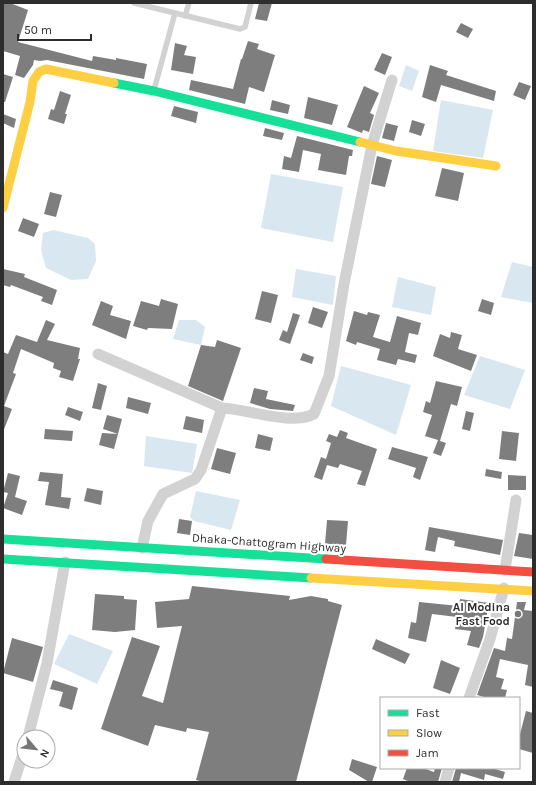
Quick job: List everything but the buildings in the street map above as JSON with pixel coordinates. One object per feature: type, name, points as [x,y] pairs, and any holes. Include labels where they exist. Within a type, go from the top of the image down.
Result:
[{"type":"main road","points":[[3,208],[30,102],[33,81],[39,72],[46,69],[154,91],[396,151],[496,166]]},
{"type":"main road","name":"Dhaka-Chattogram Highway","points":[[3,539],[533,572]]},
{"type":"main road","points":[[3,559],[504,588],[533,591]]},
{"type":"street","points":[[98,354],[222,408],[236,408],[294,419],[307,418],[314,414],[329,376],[344,284],[372,145],[392,80]]},
{"type":"street","points":[[142,548],[148,521],[163,494],[196,479],[202,470],[222,408]]},
{"type":"street","points":[[505,570],[516,500]]},
{"type":"street","points":[[30,729],[47,663],[64,562]]},
{"type":"street","points":[[469,697],[490,639],[504,588]]},
{"type":"street","points":[[14,782],[18,769]]},
{"type":"street","points":[[445,782],[449,769]]},
{"type":"lane","points":[[134,3],[154,6],[185,16],[243,29],[251,3]]},
{"type":"lane","points":[[185,16],[189,3]]},
{"type":"lane","points":[[154,91],[175,13]]},
{"type":"shaded area","points":[[406,65],[419,71],[412,91],[399,86]]},
{"type":"shaded area","points":[[441,100],[493,110],[483,158],[433,151]]},
{"type":"shaded area","points":[[271,174],[343,187],[333,242],[261,228]]},
{"type":"shaded area","points":[[53,230],[88,238],[95,244],[96,261],[88,279],[71,280],[46,268],[41,250],[43,233]]},
{"type":"shaded area","points":[[512,262],[533,267],[533,303],[501,297]]},
{"type":"shaded area","points":[[296,269],[336,276],[333,305],[292,297]]},
{"type":"shaded area","points":[[398,277],[436,287],[431,315],[392,307]]},
{"type":"shaded area","points":[[179,320],[196,320],[205,327],[201,345],[173,339]]},
{"type":"shaded area","points":[[480,356],[525,370],[510,409],[464,395]]},
{"type":"shaded area","points":[[341,366],[411,385],[396,435],[331,406]]},
{"type":"shaded area","points":[[146,436],[197,444],[192,473],[144,466]]},
{"type":"shaded area","points":[[196,491],[240,500],[231,530],[194,521],[190,517]]},
{"type":"shaded area","points":[[69,634],[113,651],[97,684],[54,664]]},
{"type":"traffic: fast","points":[[114,83],[154,91],[360,142]]},
{"type":"traffic: fast","points":[[3,539],[326,559]]},
{"type":"traffic: fast","points":[[3,559],[311,578]]},
{"type":"traffic: slow","points":[[3,208],[30,102],[33,81],[39,72],[46,69],[114,83]]},
{"type":"traffic: slow","points":[[360,142],[396,151],[496,166]]},
{"type":"traffic: slow","points":[[311,578],[533,591]]},
{"type":"traffic: jam","points":[[326,559],[533,572]]},
{"type":"place","name":"Al Modina Fast Food","points":[[518,614]]}]
